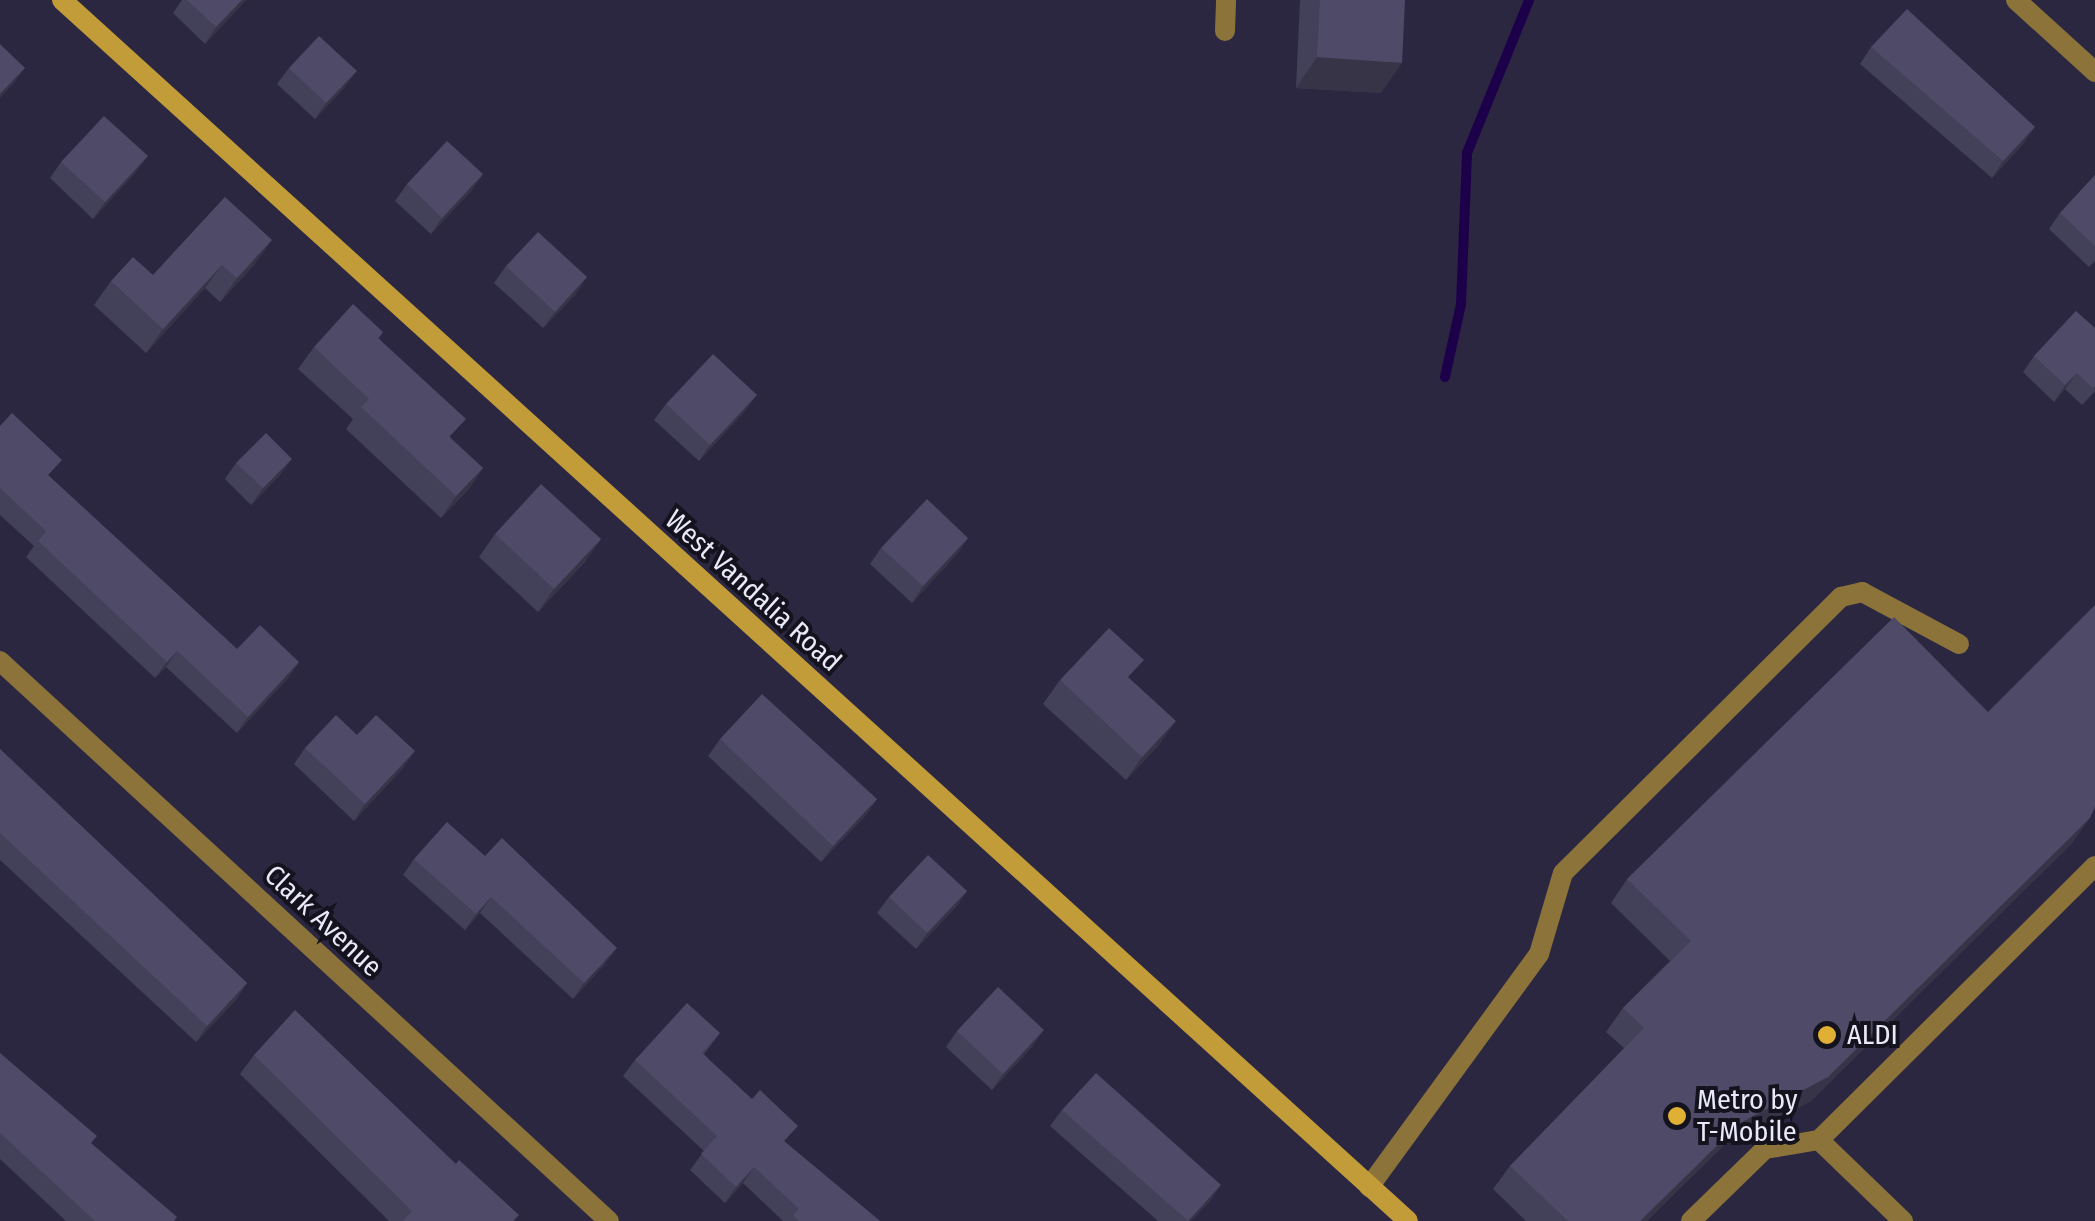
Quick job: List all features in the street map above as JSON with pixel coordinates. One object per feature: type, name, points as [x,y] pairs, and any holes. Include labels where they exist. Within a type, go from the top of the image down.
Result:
[{"type":"main road","name":"West Vandalia Road","points":[[62,0],[1408,1221]]},
{"type":"street","points":[[1225,31],[1226,0]]},
{"type":"street","points":[[2016,0],[2095,72]]},
{"type":"street","points":[[1370,1187],[1539,954],[1563,874],[1841,597],[1862,592],[1959,644]]},
{"type":"street","name":"Clark Avenue","points":[[0,661],[608,1221]]},
{"type":"street","points":[[1691,1221],[1765,1150],[1819,1140],[2095,866]]},
{"type":"street","points":[[1819,1140],[1903,1221]]},
{"type":"building","points":[[187,0],[242,0],[216,27]]},
{"type":"building","points":[[1320,0],[1405,0],[1402,63],[1317,57]]},
{"type":"building","points":[[1907,9],[2035,127],[2003,161],[1871,47]]},
{"type":"building","points":[[319,36],[357,71],[326,103],[289,68]]},
{"type":"building","points":[[0,44],[25,68],[0,94]]},
{"type":"building","points":[[104,116],[148,156],[105,202],[61,162]]},
{"type":"building","points":[[447,141],[483,174],[442,218],[407,184]]},
{"type":"building","points":[[2095,175],[2095,246],[2060,213]]},
{"type":"building","points":[[225,197],[272,240],[237,278],[222,265],[163,329],[111,281],[133,257],[153,275]]},
{"type":"building","points":[[538,232],[587,277],[555,312],[506,266]]},
{"type":"building","points":[[353,304],[383,332],[378,338],[466,419],[449,437],[483,468],[456,496],[361,407],[369,399],[314,347]]},
{"type":"building","points":[[2076,311],[2095,328],[2093,388],[2077,373],[2065,385],[2034,356]]},
{"type":"building","points":[[713,354],[757,395],[710,445],[666,404]]},
{"type":"building","points":[[12,413],[62,460],[48,475],[237,649],[260,625],[299,662],[248,717],[177,651],[167,662],[38,541],[46,531],[0,488],[0,426]]},
{"type":"building","points":[[266,433],[292,459],[263,488],[236,463]]},
{"type":"building","points":[[541,484],[601,539],[554,589],[495,534]]},
{"type":"building","points":[[927,499],[968,538],[923,586],[881,548]]},
{"type":"building","points":[[2095,605],[2095,807],[2090,818],[1828,1077],[1740,1123],[1640,1221],[1568,1221],[1510,1166],[1644,1028],[1623,1008],[1691,941],[1627,879],[1894,617],[1988,712]]},
{"type":"building","points":[[1109,628],[1144,660],[1128,677],[1176,721],[1142,757],[1060,680]]},
{"type":"building","points":[[762,694],[877,799],[833,846],[720,739]]},
{"type":"building","points":[[336,715],[357,735],[376,715],[415,751],[365,804],[305,748]]},
{"type":"building","points":[[0,749],[247,983],[207,1026],[0,833]]},
{"type":"building","points":[[447,822],[485,856],[502,838],[617,948],[584,983],[491,897],[476,914],[414,859]]},
{"type":"building","points":[[928,855],[967,891],[927,933],[889,897]]},
{"type":"building","points":[[998,987],[1044,1030],[1003,1074],[957,1031]]},
{"type":"building","points":[[687,1003],[720,1033],[702,1053],[752,1099],[760,1090],[798,1126],[784,1141],[880,1221],[799,1221],[793,1215],[799,1209],[754,1167],[736,1187],[701,1154],[717,1136],[635,1060]]},
{"type":"building","points":[[295,1010],[456,1164],[459,1160],[519,1215],[513,1221],[403,1221],[412,1211],[254,1055]]},
{"type":"building","points":[[0,1053],[97,1136],[91,1143],[177,1217],[174,1221],[95,1221],[0,1133]]},
{"type":"building","points":[[1096,1073],[1221,1185],[1188,1221],[1062,1110]]},
{"type":"waterway","points":[[1445,377],[1461,304],[1467,153],[1529,0]]},
{"type":"place","name":"ALDI","points":[[1827,1035]]},
{"type":"place","name":"Metro by T-Mobile","points":[[1677,1116]]}]
